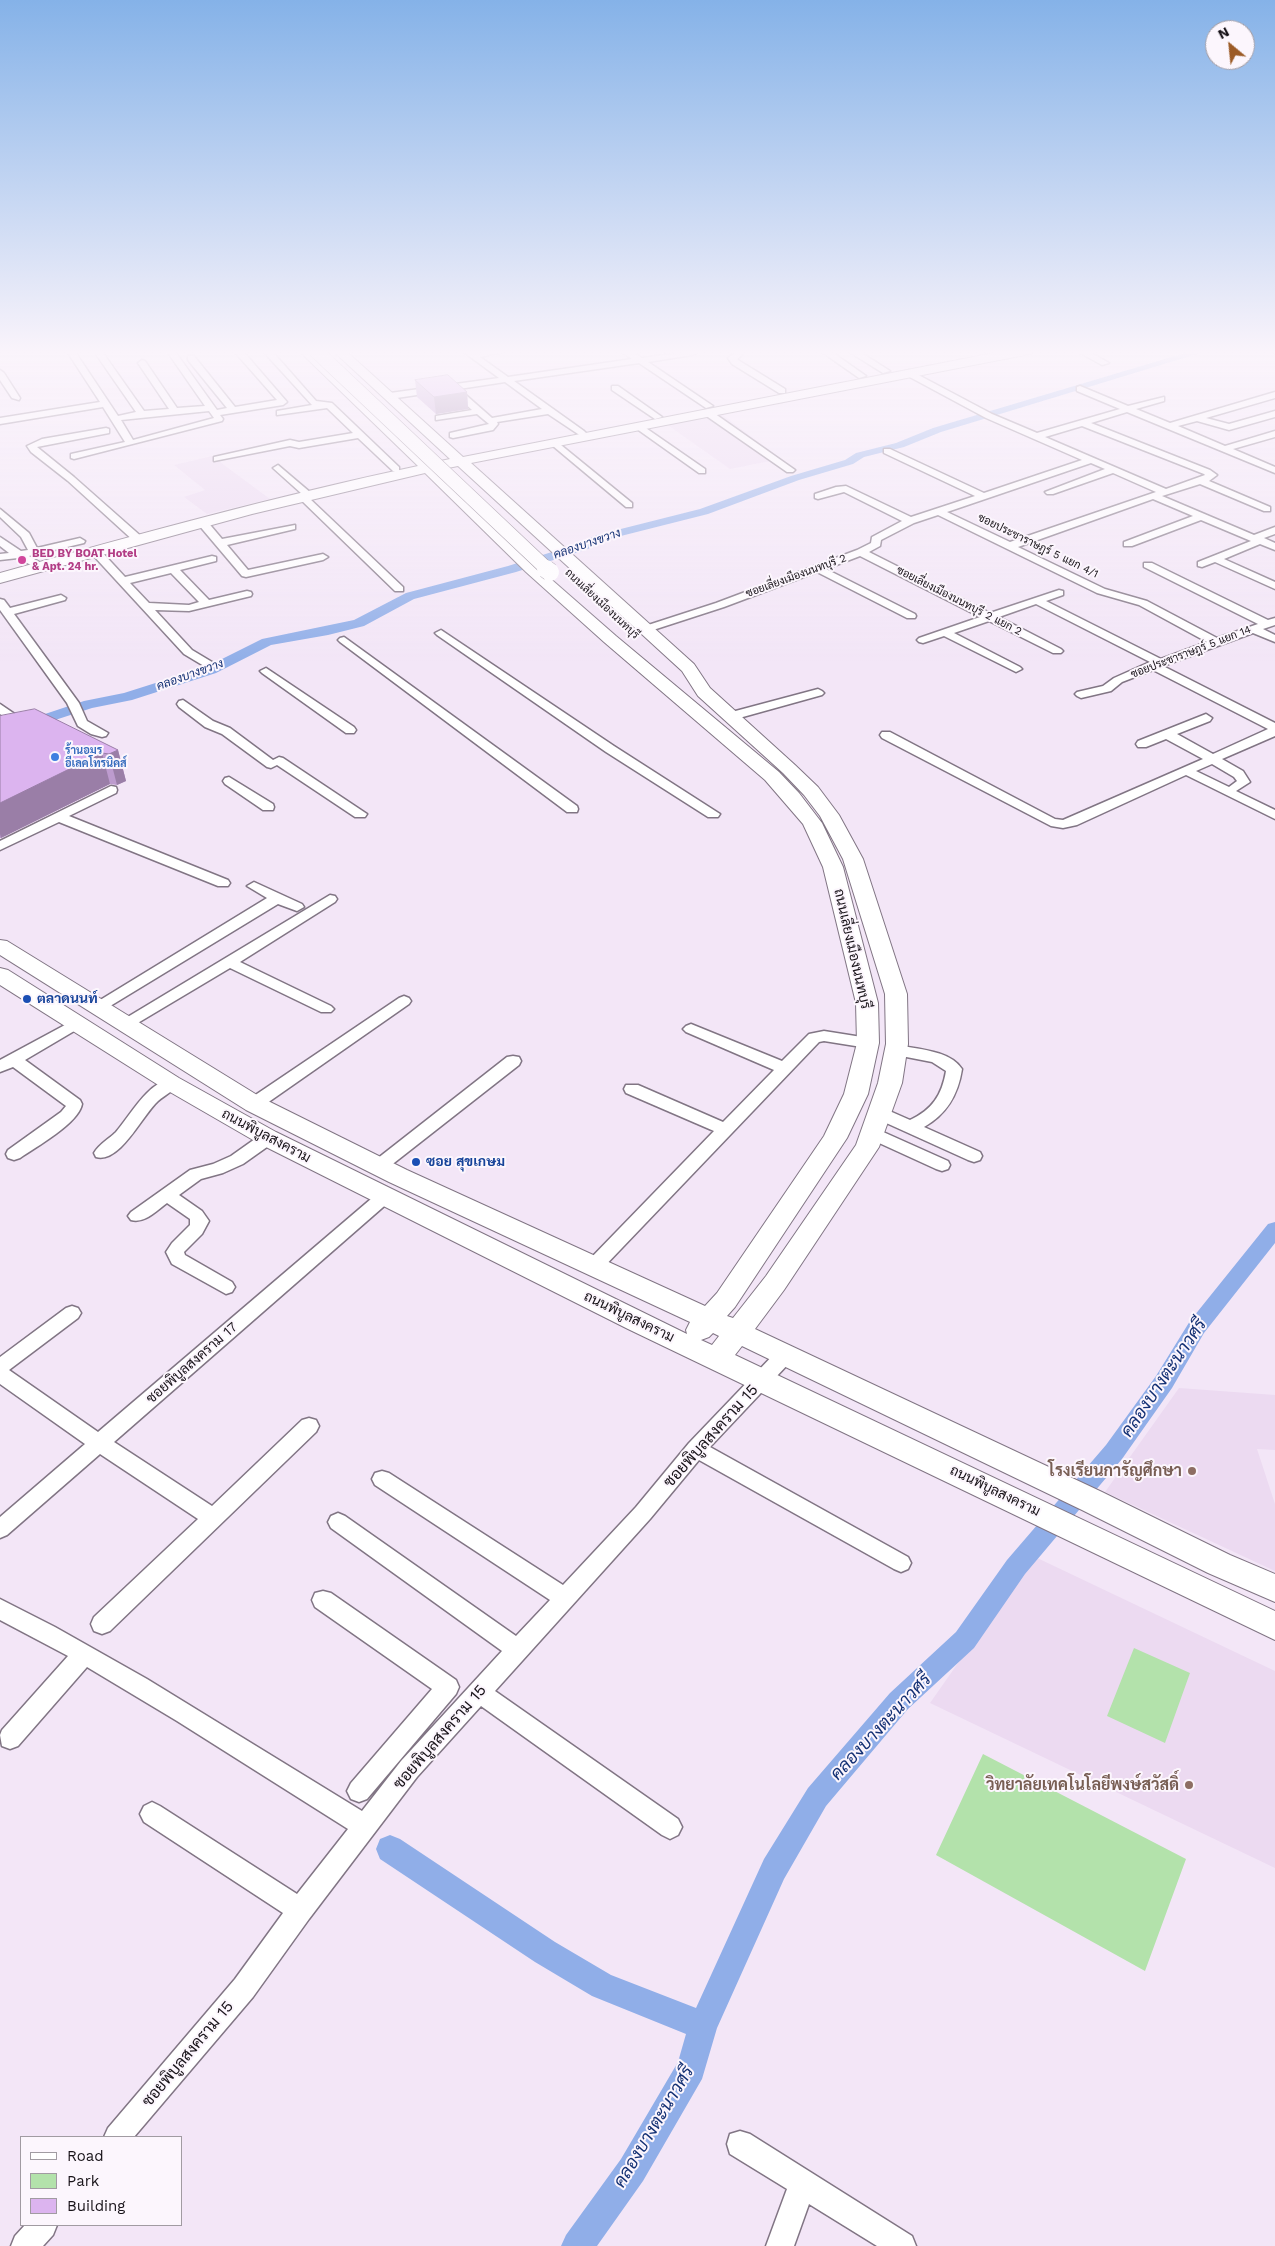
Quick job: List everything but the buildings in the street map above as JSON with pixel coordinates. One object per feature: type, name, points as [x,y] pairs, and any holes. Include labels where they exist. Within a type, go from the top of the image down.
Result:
[{"type":"main road","points":[[389,474],[406,462],[407,455]]},
{"type":"main road","name":"ถนนเลี่ยงเมืองนนทบุรี","points":[[414,455],[526,564],[610,639],[772,776],[792,797],[812,823],[833,867],[867,1003],[868,1043],[856,1094],[835,1138],[737,1284],[726,1300],[686,1345]]},
{"type":"main road","name":"ถนนเลี่ยงเมืองนนทบุรี","points":[[436,455],[560,563],[646,629],[688,668],[704,692]]},
{"type":"main road","name":"ถนนเลี่ยงเมืองนนทบุรี","points":[[441,455],[637,636],[732,716],[811,791],[829,815],[853,859],[896,994],[896,1050],[890,1083],[867,1147],[807,1238],[716,1360]]},
{"type":"main road","name":"ถนนเลี่ยงเมืองนนทบุรี","points":[[454,455],[482,480],[560,563],[666,686]]},
{"type":"main road","points":[[0,578],[202,522],[389,474],[493,455]]},
{"type":"main road","points":[[389,474],[447,487],[463,481],[482,480],[482,465],[499,455]]},
{"type":"main road","name":"ถนนพิบูลสงคราม","points":[[0,946],[254,1104],[379,1166],[593,1267],[737,1332],[1105,1507],[1219,1564],[1275,1588]]},
{"type":"main road","name":"ถนนพิบูลสงคราม","points":[[0,975],[171,1083],[268,1138],[716,1360],[1027,1506],[1275,1626]]},
{"type":"street","points":[[40,455],[71,479],[139,540]]},
{"type":"street","points":[[74,456],[79,455]]},
{"type":"street","points":[[217,458],[232,455]]},
{"type":"street","points":[[375,455],[389,474]]},
{"type":"street","points":[[569,455],[630,505]]},
{"type":"street","points":[[679,455],[702,471]]},
{"type":"street","points":[[770,455],[790,470]]},
{"type":"street","points":[[895,455],[982,496]]},
{"type":"street","points":[[1079,455],[1165,492]]},
{"type":"street","points":[[1010,546],[1201,481],[1212,475],[1164,455]]},
{"type":"street","points":[[1239,455],[1275,470]]},
{"type":"street","name":"ซอยเลี่ยงเมืองนนทบุรี 2","points":[[646,629],[818,569],[861,552],[876,544],[876,539],[881,535],[910,521],[1091,460]]},
{"type":"street","points":[[278,468],[399,589]]},
{"type":"street","points":[[1050,492],[1112,470]]},
{"type":"street","points":[[1201,481],[1268,509]]},
{"type":"street","points":[[818,496],[839,489],[846,489],[910,521]]},
{"type":"street","points":[[1153,496],[1275,546]]},
{"type":"street","name":"ซอยประชาราษฎร์ 5 แยก 4/1","points":[[938,511],[1100,591],[1143,603],[1215,642]]},
{"type":"street","points":[[0,512],[25,535],[34,550]]},
{"type":"street","points":[[1128,544],[1202,516]]},
{"type":"street","points":[[202,522],[246,574],[323,557]]},
{"type":"street","points":[[220,543],[291,527]]},
{"type":"street","points":[[1202,564],[1275,530]]},
{"type":"street","points":[[0,540],[12,551],[22,554],[40,567]]},
{"type":"street","points":[[0,557],[80,541]]},
{"type":"street","points":[[96,552],[188,652],[208,664]]},
{"type":"street","name":"ซอยเลี่ยงเมืองนนทบุรี 2 แยก 2","points":[[861,552],[1057,650]]},
{"type":"street","points":[[124,581],[212,559]]},
{"type":"street","points":[[1216,559],[1275,586]]},
{"type":"street","points":[[1148,565],[1271,622]]},
{"type":"street","points":[[173,569],[207,604]]},
{"type":"street","points":[[818,569],[911,616]]},
{"type":"street","points":[[923,640],[1059,593]]},
{"type":"street","points":[[147,606],[190,608],[247,594]]},
{"type":"street","points":[[8,612],[62,598]]},
{"type":"street","points":[[1036,600],[1275,729]]},
{"type":"street","points":[[0,602],[75,708],[79,721],[87,729],[102,733]]},
{"type":"street","name":"ซอยประชาราษฎร์ 5 แยก 14","points":[[1081,694],[1112,686],[1118,680],[1156,664],[1271,622]]},
{"type":"street","points":[[1252,628],[1275,639]]},
{"type":"street","points":[[944,632],[1016,669]]},
{"type":"street","points":[[440,633],[610,749],[712,814]]},
{"type":"street","points":[[344,640],[572,809]]},
{"type":"street","points":[[266,671],[350,730]]},
{"type":"street","points":[[732,716],[818,693]]},
{"type":"street","points":[[183,704],[209,724],[226,731],[360,814]]},
{"type":"street","points":[[0,708],[18,722]]},
{"type":"street","points":[[1142,744],[1206,718]]},
{"type":"street","points":[[886,735],[1051,822],[1063,824],[1072,822],[1275,729]]},
{"type":"street","points":[[1167,734],[1243,778],[1244,782],[1234,787]]},
{"type":"street","points":[[1184,770],[1275,815]]},
{"type":"street","points":[[230,781],[268,807]]},
{"type":"street","points":[[0,846],[110,790]]},
{"type":"street","points":[[59,817],[223,883]]},
{"type":"street","points":[[254,886],[297,907]]},
{"type":"street","points":[[97,1008],[277,898]]},
{"type":"street","points":[[126,1024],[330,899]]},
{"type":"street","points":[[230,962],[326,1009]]},
{"type":"street","points":[[254,1104],[404,1001]]},
{"type":"street","points":[[14,1154],[68,1116],[74,1110],[74,1104],[6,1063],[76,1024]]},
{"type":"street","points":[[691,1029],[784,1068]]},
{"type":"street","points":[[593,1267],[814,1038],[824,1036],[868,1043]]},
{"type":"street","points":[[896,1050],[938,1058],[954,1069],[952,1083],[941,1107],[928,1119],[910,1127]]},
{"type":"street","points":[[379,1166],[513,1061]]},
{"type":"street","points":[[102,1153],[121,1137],[151,1098],[171,1083]]},
{"type":"street","points":[[632,1089],[726,1130]]},
{"type":"street","points":[[879,1113],[974,1156]]},
{"type":"street","points":[[872,1133],[942,1165]]},
{"type":"street","points":[[137,1216],[196,1174],[217,1169],[237,1160],[268,1138]]},
{"type":"street","points":[[167,1195],[196,1214],[200,1221],[199,1227],[180,1242],[175,1252],[178,1259],[226,1287]]},
{"type":"street","name":"ซอยพิบูลสงคราม 17","points":[[0,1528],[384,1197]]},
{"type":"street","points":[[0,1368],[72,1313]]},
{"type":"street","name":"ซอยพิบูลสงคราม 15","points":[[118,2136],[244,1988],[300,1910],[409,1769],[566,1598],[696,1449],[785,1355]]},
{"type":"street","points":[[0,1374],[99,1443],[214,1518]]},
{"type":"street","points":[[102,1624],[308,1426]]},
{"type":"street","points":[[696,1449],[901,1563]]},
{"type":"street","points":[[382,1479],[566,1598]]},
{"type":"street","points":[[338,1522],[518,1650]]},
{"type":"street","points":[[323,1600],[448,1687],[359,1791]]},
{"type":"street","points":[[0,1609],[84,1654],[198,1722],[364,1827]]},
{"type":"street","points":[[10,1738],[84,1654]]},
{"type":"street","points":[[479,1692],[670,1827]]},
{"type":"street","points":[[390,1755],[409,1769]]},
{"type":"street","points":[[152,1814],[300,1910]]},
{"type":"street","points":[[740,2144],[902,2246]]},
{"type":"street","points":[[780,2246],[803,2184]]},
{"type":"street","points":[[25,2246],[42,2226]]},
{"type":"shaded area","points":[[710,455],[775,455],[781,459],[730,469]]},
{"type":"shaded area","points":[[212,456],[270,499],[207,514],[184,497],[205,490],[174,465]]},
{"type":"shaded area","name":"โรงเรียนการัญศึกษา","points":[[1179,1388],[1275,1395],[1275,1450],[1257,1449],[1275,1504],[1275,1571],[1105,1492]]},
{"type":"shaded area","name":"วิทยาลัยเทคโนโลยีพงษ์สวัสดิ์","points":[[1033,1556],[1275,1671],[1275,1868],[930,1703]]},
{"type":"green space","points":[[1134,1648],[1190,1673],[1165,1743],[1107,1716]]},
{"type":"green space","points":[[983,1754],[1186,1859],[1145,1971],[936,1855]]},
{"type":"waterway","name":"คลองบางขวาง","points":[[0,736],[17,733],[47,718],[89,704],[127,697],[211,670],[267,642],[328,631],[359,623],[410,596],[512,569],[584,546],[601,537],[704,512],[795,478],[849,462],[861,455]]},
{"type":"waterway","name":"คลองบางตะนาวศรี","points":[[703,2026],[774,1869],[817,1797],[899,1701],[965,1640],[1016,1567],[1114,1452],[1164,1382],[1197,1327],[1275,1229]]},
{"type":"waterway","points":[[390,1849],[545,1952],[602,1986],[703,2026]]},
{"type":"waterway","name":"คลองบางตะนาวศรี","points":[[577,2246],[632,2170],[691,2068],[703,2026]]},
{"type":"place","name":"BED BY BOAT Hotel & Apt. 24 hr.","points":[[22,560]]},
{"type":"place","name":"ร้านอมร อีเลคโทรนิคส์","points":[[55,757]]},
{"type":"place","name":"ตลาดนนท์","points":[[27,999]]},
{"type":"place","name":"ซอย สุขเกษม","points":[[416,1162]]},
{"type":"place","name":"โรงเรียนการัญศึกษา","points":[[1192,1471]]},
{"type":"place","name":"วิทยาลัยเทคโนโลยีพงษ์สวัสดิ์","points":[[1189,1785]]}]
